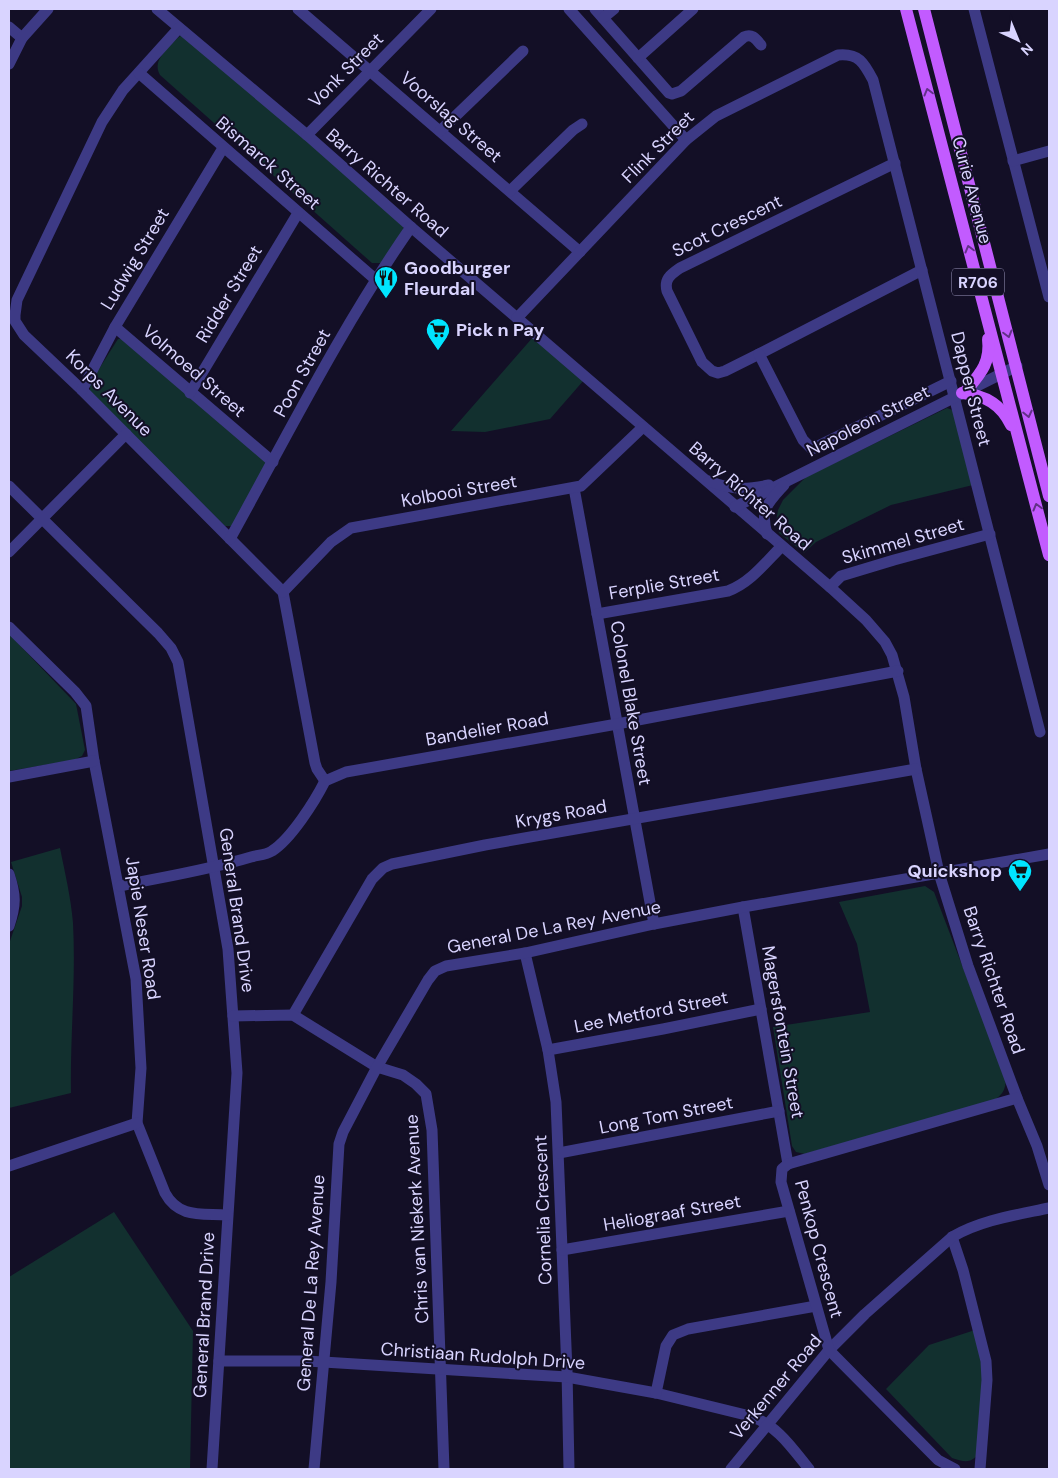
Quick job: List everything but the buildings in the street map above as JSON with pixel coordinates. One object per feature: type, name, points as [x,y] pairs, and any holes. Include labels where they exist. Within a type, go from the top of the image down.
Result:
[{"type":"main road","name":"Curie Avenue","points":[[906,9],[1049,554]]},
{"type":"main road","name":"Curie Avenue","points":[[924,9],[1049,496]]},
{"type":"main road","points":[[961,394],[982,372],[988,359],[982,299]]},
{"type":"main road","points":[[961,394],[983,397],[995,403],[1010,422],[1023,455]]},
{"type":"street","points":[[9,64],[22,38],[48,9]]},
{"type":"street","name":"Barry Richter Road","points":[[157,9],[306,135],[410,228],[517,318],[767,535],[830,587],[879,634],[892,655],[898,671],[916,769],[939,874],[968,966],[1037,1146],[1049,1185]]},
{"type":"street","name":"Voorslag Street","points":[[298,9],[580,252]]},
{"type":"street","name":"Vonk Street","points":[[306,135],[431,9]]},
{"type":"street","points":[[569,9],[686,140]]},
{"type":"street","points":[[595,9],[668,93],[674,94],[681,91],[744,37],[754,37],[760,45]]},
{"type":"street","points":[[603,18],[614,9]]},
{"type":"street","points":[[638,58],[693,9]]},
{"type":"street","points":[[974,9],[1049,297]]},
{"type":"street","points":[[9,27],[22,38]]},
{"type":"street","name":"Korps Avenue","points":[[179,28],[138,73],[117,99],[102,122],[17,300],[14,315],[18,328],[282,592]]},
{"type":"street","points":[[440,131],[523,51]]},
{"type":"street","name":"Flink Street","points":[[517,318],[686,140],[716,116],[838,55],[848,54],[858,58]]},
{"type":"street","name":"Dapper Street","points":[[858,58],[865,65],[873,80],[951,381],[961,394],[990,534],[1040,732]]},
{"type":"street","name":"Bismarck Street","points":[[138,73],[375,279]]},
{"type":"street","points":[[510,191],[573,130],[582,124]]},
{"type":"street","name":"Ludwig Street","points":[[82,390],[115,326],[223,148]]},
{"type":"street","points":[[1012,160],[1049,151]]},
{"type":"street","name":"Scot Crescent","points":[[895,163],[680,268],[667,278],[668,292],[702,362],[706,368],[718,372],[759,354],[922,270]]},
{"type":"street","name":"Ridder Street","points":[[190,393],[298,213]]},
{"type":"street","name":"Poon Street","points":[[230,539],[375,279],[410,228]]},
{"type":"street","name":"Volmoed Street","points":[[115,326],[190,393],[273,462]]},
{"type":"street","name":"Napoleon Street","points":[[759,354],[803,440],[812,449],[951,381]]},
{"type":"street","name":"Napoleon Street","points":[[735,507],[1017,366]]},
{"type":"street","name":"Kolbooi Street","points":[[282,592],[331,542],[351,528],[574,488],[586,482],[643,427]]},
{"type":"street","points":[[9,552],[126,434]]},
{"type":"street","points":[[767,535],[763,520],[766,507],[784,486],[800,474]]},
{"type":"street","points":[[703,479],[734,489],[754,488],[786,482]]},
{"type":"street","name":"General Brand Drive","points":[[9,486],[171,648],[178,662],[228,949],[237,1073],[212,1469]]},
{"type":"street","name":"Colonel Blake Street","points":[[574,488],[654,924]]},
{"type":"street","name":"Skimmel Street","points":[[830,587],[841,576],[990,534]]},
{"type":"street","name":"Ferplie Street","points":[[597,614],[728,591],[736,588],[755,574],[781,547]]},
{"type":"street","points":[[120,886],[215,868],[274,850],[300,821],[318,795],[325,781],[316,770],[282,592]]},
{"type":"street","name":"Japie Neser Road","points":[[9,626],[86,706],[94,761],[120,886],[136,979],[141,1068],[137,1123],[165,1194],[172,1203],[184,1212],[228,1215]]},
{"type":"street","name":"Bandelier Road","points":[[325,781],[346,772],[369,767],[617,724],[898,671]]},
{"type":"street","points":[[9,777],[94,761]]},
{"type":"street","name":"Krygs Road","points":[[293,1015],[367,886],[376,873],[392,864],[485,845],[916,769]]},
{"type":"street","name":"General De La Rey Avenue","points":[[314,1469],[330,1282],[339,1144],[343,1132],[377,1066],[435,971],[446,966],[525,953],[654,924],[743,907],[1049,854]]},
{"type":"street","points":[[9,874],[15,898],[15,906],[9,926]]},
{"type":"street","name":"Magersfontein Street","points":[[743,907],[788,1164]]},
{"type":"street","name":"Cornelia Crescent","points":[[525,953],[548,1050],[556,1102],[569,1469]]},
{"type":"street","name":"Lee Metford Street","points":[[548,1050],[654,1031],[760,1008]]},
{"type":"street","points":[[233,1016],[293,1015]]},
{"type":"street","name":"Chris van Niekerk Avenue","points":[[293,1015],[377,1066],[410,1079],[423,1090],[429,1101],[432,1130],[444,1469]]},
{"type":"street","name":"Penkop Crescent","points":[[955,1469],[938,1460],[828,1350],[780,1176],[782,1169],[788,1164],[1017,1098]]},
{"type":"street","name":"Long Tom Street","points":[[559,1154],[780,1111]]},
{"type":"street","points":[[9,1166],[137,1123]]},
{"type":"street","name":"Verkenner Road","points":[[731,1469],[828,1350],[865,1314],[952,1237],[960,1232],[988,1222],[1049,1208]]},
{"type":"street","name":"Heliograaf Street","points":[[562,1250],[789,1211]]},
{"type":"street","points":[[952,1237],[963,1270],[986,1361],[987,1380],[980,1469]]},
{"type":"street","points":[[656,1393],[666,1346],[669,1340],[678,1332],[816,1306]]},
{"type":"street","name":"Christiaan Rudolph Drive","points":[[220,1361],[323,1362],[567,1377],[656,1393],[750,1416],[768,1423],[782,1436],[809,1469]]},
{"type":"green space","points":[[185,33],[403,226],[403,232],[382,263],[372,263],[160,75],[158,68],[159,59],[169,46]]},
{"type":"green space","points":[[534,336],[584,380],[550,419],[485,432],[451,431]]},
{"type":"green space","points":[[125,338],[266,460],[266,467],[235,523],[231,526],[225,526],[90,394],[90,383],[118,339]]},
{"type":"green space","points":[[947,408],[955,411],[973,485],[891,505],[816,542],[804,553],[779,533],[776,521],[778,510],[783,500],[806,477]]},
{"type":"green space","points":[[9,634],[76,704],[85,750],[82,756],[74,760],[9,771]]},
{"type":"green space","points":[[60,848],[73,923],[74,966],[71,1093],[9,1108],[9,944],[22,906],[22,897],[11,862]]},
{"type":"green space","points":[[925,886],[934,892],[1006,1080],[1004,1090],[993,1101],[805,1154],[796,1152],[792,1146],[773,1027],[870,1012],[857,944],[839,902]]},
{"type":"green space","points":[[114,1212],[193,1331],[190,1469],[9,1469],[9,1277]]},
{"type":"green space","points":[[975,1330],[985,1367],[979,1453],[973,1459],[964,1461],[952,1458],[886,1389],[929,1345]]},
{"type":"place","name":"Goodburger Fleurdal","points":[[386,299]]},
{"type":"place","name":"Pick n Pay","points":[[438,351]]},
{"type":"place","name":"Quickshop","points":[[1020,892]]}]
